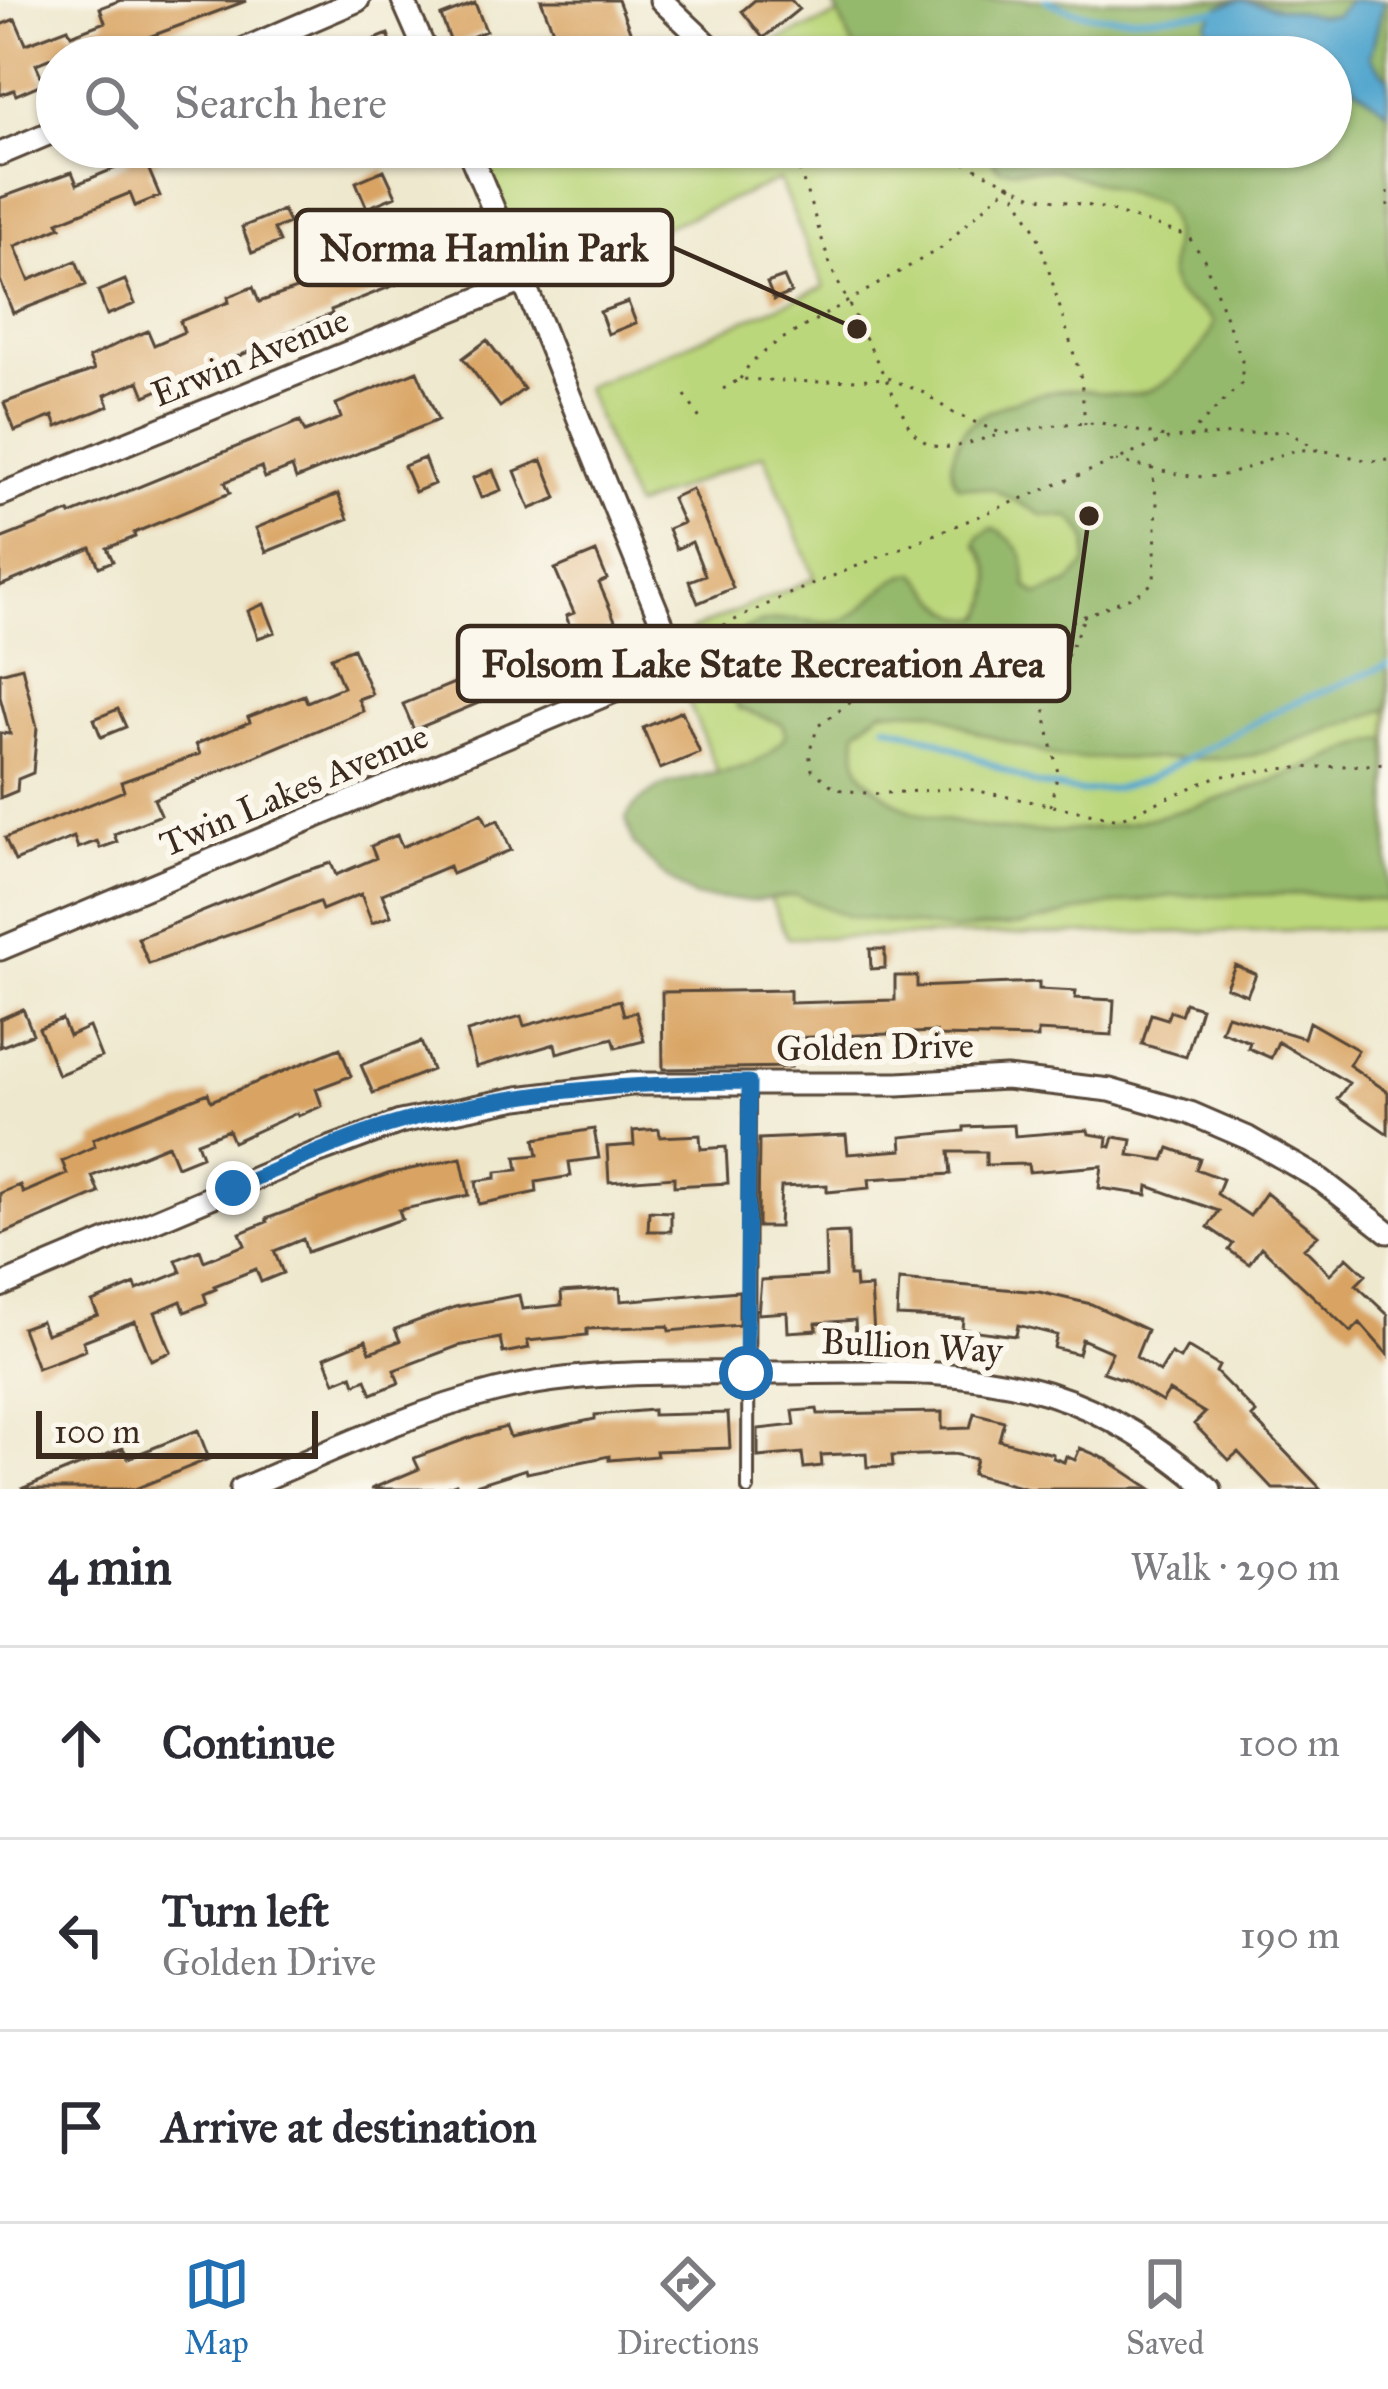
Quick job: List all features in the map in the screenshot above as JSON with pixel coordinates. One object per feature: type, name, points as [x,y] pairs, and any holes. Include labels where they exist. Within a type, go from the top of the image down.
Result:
[{"type":"street","points":[[275,36],[358,0]]},
{"type":"street","points":[[403,0],[419,36]]},
{"type":"street","points":[[661,0],[698,36]]},
{"type":"street","points":[[0,154],[36,139]]},
{"type":"street","points":[[476,168],[676,657]]},
{"type":"street","name":"Erwin Avenue","points":[[0,495],[525,280]]},
{"type":"street","name":"Twin Lakes Avenue","points":[[0,949],[676,657]]},
{"type":"street","name":"Golden Drive","points":[[0,1286],[400,1122],[631,1084],[898,1084],[1006,1078],[1130,1095],[1190,1113],[1285,1157],[1388,1232]]},
{"type":"street","name":"Bullion Way","points":[[241,1489],[413,1418],[499,1390],[587,1376],[934,1372],[1008,1382],[1072,1402],[1133,1431],[1210,1489]]},
{"type":"lane","points":[[748,1489],[749,1082]]},
{"type":"path","points":[[799,168],[823,246],[847,299],[910,428],[928,445],[951,450],[1003,434],[1062,424],[1101,423],[1170,438]]},
{"type":"path","points":[[976,168],[1033,196],[1102,208],[1188,236],[1204,259],[1242,362],[1242,383],[1189,435]]},
{"type":"path","points":[[723,388],[740,379],[751,362],[777,342],[940,248],[1010,184]]},
{"type":"path","points":[[1010,184],[1046,258],[1081,378],[1085,424]]},
{"type":"path","points":[[1388,190],[1388,207]]},
{"type":"path","points":[[740,379],[888,378],[1003,434]]},
{"type":"path","points":[[685,395],[700,418]]},
{"type":"path","points":[[676,657],[789,593],[1170,438],[1287,431],[1318,449],[1359,461],[1388,460]]},
{"type":"path","points":[[1113,461],[1216,477],[1286,451],[1318,449]]},
{"type":"path","points":[[1151,467],[1157,501],[1154,583],[1138,595],[914,686],[858,697],[818,726],[810,744],[812,770],[836,789],[873,794],[963,788],[1118,819],[1216,777],[1274,769],[1388,764]]},
{"type":"path","points":[[1050,806],[1058,773],[1045,714],[1047,701],[1085,616]]},
{"type":"green space","points":[[832,0],[1388,0],[1388,709],[1254,755],[1222,759],[1061,758],[978,733],[934,711],[882,710],[857,730],[856,756],[868,780],[912,811],[1005,830],[1046,832],[1168,814],[1388,738],[1388,901],[1309,894],[1172,896],[1101,906],[1023,925],[953,930],[847,916],[796,895],[751,901],[695,897],[662,874],[633,843],[626,818],[643,798],[685,779],[751,764],[770,753],[786,735],[782,724],[738,708],[727,669],[728,654],[743,631],[775,621],[839,621],[895,580],[916,573],[954,612],[984,617],[992,579],[976,544],[992,528],[1020,551],[1026,586],[1038,595],[1069,584],[1086,564],[1087,540],[1069,517],[1042,515],[993,489],[957,485],[952,463],[958,441],[990,411],[1042,393],[1072,390],[1127,395],[1155,388],[1187,363],[1214,322],[1172,286],[1171,228],[1161,203],[1056,170],[998,168],[1352,168],[1352,36],[848,36]]},
{"type":"green space","points":[[875,0],[1388,0],[1388,929],[787,938],[689,703],[716,690],[691,630],[815,578],[764,454],[634,507],[585,387],[824,287],[779,180],[532,282],[484,168],[1352,168],[1352,36],[788,36]]},
{"type":"water","points":[[1241,0],[1319,16],[1336,15],[1350,0],[1384,0],[1370,57],[1388,78],[1388,112],[1352,85],[1352,36],[1240,36],[1208,31],[1207,22],[1220,6]]},
{"type":"building","points":[[121,0],[246,1],[152,36],[47,36],[68,28],[71,35],[105,22],[100,8]]},
{"type":"building","points":[[541,0],[618,0],[632,36],[555,36]]},
{"type":"building","points":[[755,0],[791,0],[799,9],[765,36],[742,11]]},
{"type":"building","points":[[475,3],[486,31],[449,36],[441,16]]},
{"type":"building","points":[[15,19],[26,44],[36,40],[36,86],[16,95],[14,90],[0,95],[0,25]]},
{"type":"building","points":[[116,168],[154,168],[149,170],[160,196],[135,206],[130,193],[58,222],[61,227],[15,246],[29,280],[76,261],[86,285],[13,313],[0,280],[0,198],[72,172],[77,184]]},
{"type":"building","points":[[384,170],[396,196],[367,208],[356,182]]},
{"type":"building","points":[[283,210],[289,223],[274,229],[280,242],[252,253],[242,227]]},
{"type":"building","points":[[452,215],[469,256],[331,310],[332,314],[286,336],[145,396],[139,381],[105,395],[109,406],[57,427],[53,416],[15,431],[4,403],[94,370],[89,358],[123,341],[148,331],[154,345],[184,332],[180,321],[229,302],[228,297],[253,287],[259,302],[319,281],[407,242],[403,231]]},
{"type":"building","points":[[784,277],[791,293],[774,300],[767,283]]},
{"type":"building","points":[[125,280],[135,304],[107,315],[98,291]]},
{"type":"building","points":[[628,302],[636,323],[608,334],[600,312]]},
{"type":"building","points":[[487,340],[524,389],[500,407],[463,358]]},
{"type":"building","points":[[417,371],[438,420],[296,479],[292,467],[265,478],[261,467],[225,482],[230,493],[107,548],[113,561],[99,567],[91,548],[0,586],[0,539],[300,421],[305,432],[341,418],[336,404]]},
{"type":"building","points":[[424,458],[434,484],[415,492],[404,466]]},
{"type":"building","points":[[542,460],[557,498],[530,509],[515,471]]},
{"type":"building","points":[[493,470],[501,490],[481,498],[473,478]]},
{"type":"building","points":[[692,489],[733,588],[698,603],[689,581],[705,575],[692,542],[676,549],[668,529],[683,523],[672,498]]},
{"type":"building","points":[[338,494],[348,519],[266,552],[256,528]]},
{"type":"building","points":[[596,552],[607,579],[599,583],[617,625],[592,639],[598,653],[414,730],[403,704],[573,634],[566,616],[574,613],[555,569]]},
{"type":"building","points":[[264,604],[275,632],[258,638],[248,611]]},
{"type":"building","points":[[353,648],[372,694],[358,699],[363,711],[154,799],[161,815],[114,834],[117,842],[100,848],[97,841],[78,848],[74,837],[15,861],[5,838],[124,791],[121,782],[200,754],[196,744],[250,722],[248,717],[304,695],[307,702],[343,687],[331,657]]},
{"type":"building","points":[[22,667],[37,727],[33,773],[18,779],[17,791],[0,798],[0,733],[10,734],[0,697],[0,673]]},
{"type":"building","points":[[118,709],[126,727],[101,737],[94,719]]},
{"type":"building","points":[[682,711],[700,753],[660,769],[643,728]]},
{"type":"building","points":[[482,813],[487,824],[498,820],[511,850],[452,874],[449,866],[382,894],[391,916],[372,923],[361,894],[322,910],[319,902],[149,964],[138,938],[295,874],[331,863],[336,875],[376,858],[371,846],[397,835],[402,847]]},
{"type":"building","points":[[870,949],[885,949],[885,968],[871,969]]},
{"type":"building","points":[[1235,965],[1256,974],[1247,995],[1226,987]]},
{"type":"building","points":[[895,976],[917,976],[917,987],[1039,982],[1039,989],[1076,991],[1075,998],[1114,1000],[1112,1035],[1038,1031],[1038,1038],[936,1036],[936,1032],[790,1038],[791,1067],[663,1069],[662,992],[790,990],[790,1003],[895,1000]]},
{"type":"building","points":[[620,1000],[624,1015],[636,1012],[644,1041],[616,1048],[613,1038],[557,1053],[555,1044],[476,1067],[467,1032],[521,1016],[524,1026]]},
{"type":"building","points":[[1185,1003],[1201,1008],[1186,1057],[1142,1044],[1151,1014],[1167,1019],[1170,1011],[1181,1015]]},
{"type":"building","points":[[23,1009],[33,1034],[0,1047],[0,1019]]},
{"type":"building","points":[[1227,1015],[1304,1038],[1309,1022],[1358,1050],[1349,1065],[1388,1092],[1388,1134],[1337,1099],[1349,1083],[1278,1042],[1271,1058],[1248,1048],[1250,1042],[1221,1031]]},
{"type":"building","points":[[62,1019],[69,1036],[89,1027],[101,1057],[58,1075],[39,1028]]},
{"type":"building","points":[[421,1042],[432,1070],[373,1093],[361,1065]]},
{"type":"building","points":[[340,1048],[351,1076],[316,1089],[322,1106],[233,1142],[228,1130],[197,1142],[202,1156],[177,1166],[168,1145],[92,1176],[99,1193],[0,1235],[0,1193],[20,1185],[23,1193],[67,1174],[62,1161],[95,1146],[93,1139],[208,1093],[211,1101]]},
{"type":"building","points":[[1014,1125],[1015,1136],[1088,1130],[1108,1137],[1111,1147],[1114,1137],[1132,1140],[1129,1155],[1164,1160],[1169,1148],[1200,1159],[1196,1169],[1223,1179],[1217,1194],[1250,1216],[1266,1193],[1318,1235],[1304,1248],[1330,1274],[1347,1257],[1366,1275],[1356,1285],[1388,1315],[1388,1355],[1360,1323],[1351,1332],[1261,1247],[1249,1264],[1229,1250],[1233,1244],[1208,1227],[1219,1211],[1148,1186],[1147,1195],[1099,1188],[1102,1166],[1029,1172],[1028,1164],[986,1165],[986,1152],[949,1152],[951,1174],[869,1179],[870,1188],[827,1192],[827,1185],[781,1187],[779,1227],[758,1227],[759,1139],[846,1135],[848,1154],[902,1150],[901,1137]]},
{"type":"building","points":[[594,1129],[599,1158],[569,1162],[571,1176],[536,1182],[537,1192],[479,1204],[476,1181],[496,1178],[496,1172],[518,1170],[516,1157],[538,1155],[535,1139]]},
{"type":"building","points":[[659,1129],[660,1137],[700,1135],[701,1149],[726,1147],[728,1183],[674,1186],[674,1177],[609,1182],[607,1147],[634,1145],[633,1131]]},
{"type":"building","points":[[461,1158],[469,1195],[399,1210],[402,1219],[307,1252],[303,1239],[274,1251],[283,1273],[261,1282],[256,1269],[214,1286],[204,1294],[207,1303],[185,1312],[181,1301],[155,1312],[171,1352],[151,1360],[135,1321],[83,1341],[86,1350],[37,1368],[22,1328],[41,1321],[46,1334],[98,1315],[92,1302],[181,1272],[176,1260],[200,1250],[204,1261],[245,1245],[240,1233],[266,1219],[388,1174]]},
{"type":"building","points":[[649,1211],[671,1212],[671,1231],[648,1231]]},
{"type":"building","points":[[848,1232],[849,1276],[855,1276],[856,1288],[871,1287],[874,1334],[856,1335],[855,1320],[816,1323],[817,1330],[788,1332],[787,1312],[758,1314],[761,1280],[826,1276],[825,1233]]},
{"type":"building","points":[[899,1280],[1039,1292],[1091,1304],[1147,1330],[1136,1357],[1160,1372],[1171,1354],[1180,1359],[1187,1347],[1219,1366],[1216,1372],[1256,1413],[1252,1417],[1321,1489],[1273,1489],[1238,1452],[1229,1460],[1194,1424],[1205,1413],[1169,1391],[1162,1402],[1103,1372],[1112,1352],[1082,1339],[1078,1354],[1054,1348],[1057,1335],[1018,1325],[1016,1336],[962,1329],[963,1319],[897,1316]]},
{"type":"building","points":[[620,1288],[621,1301],[739,1291],[739,1325],[669,1331],[668,1326],[587,1329],[587,1335],[527,1341],[529,1348],[503,1353],[500,1338],[458,1346],[394,1370],[399,1383],[372,1394],[366,1379],[355,1384],[352,1375],[335,1382],[325,1357],[366,1340],[370,1352],[400,1341],[395,1329],[455,1307],[519,1295],[522,1309],[562,1305],[561,1292]]},
{"type":"building","points":[[817,1409],[818,1414],[942,1412],[942,1429],[970,1428],[974,1413],[1004,1421],[999,1440],[1053,1454],[1064,1462],[1066,1456],[1075,1460],[1080,1448],[1151,1489],[1028,1489],[972,1474],[976,1459],[954,1454],[892,1456],[893,1466],[867,1467],[866,1453],[821,1455],[822,1466],[804,1468],[802,1453],[758,1457],[758,1429],[795,1425],[793,1411]]},
{"type":"building","points":[[653,1410],[653,1415],[728,1413],[730,1448],[656,1451],[657,1456],[609,1460],[609,1456],[527,1473],[526,1469],[463,1489],[456,1484],[442,1489],[371,1489],[419,1469],[414,1458],[506,1427],[510,1437],[595,1419],[595,1415]]},
{"type":"building","points":[[198,1430],[209,1459],[135,1489],[21,1489],[123,1448],[128,1458]]},
{"type":"waterway","points":[[1046,0],[1109,17],[1219,11]]},
{"type":"waterway","points":[[886,725],[937,740],[1035,784],[1082,792],[1118,788],[1150,778],[1286,706],[1388,665]]},
{"type":"place","name":"Norma Hamlin Park","points":[[857,329]]},
{"type":"place","name":"Folsom Lake State Recreation Area","points":[[1089,516]]},
{"type":"route","points":[[233,1188],[400,1122],[461,1108],[631,1084],[749,1082],[746,1373]]}]
